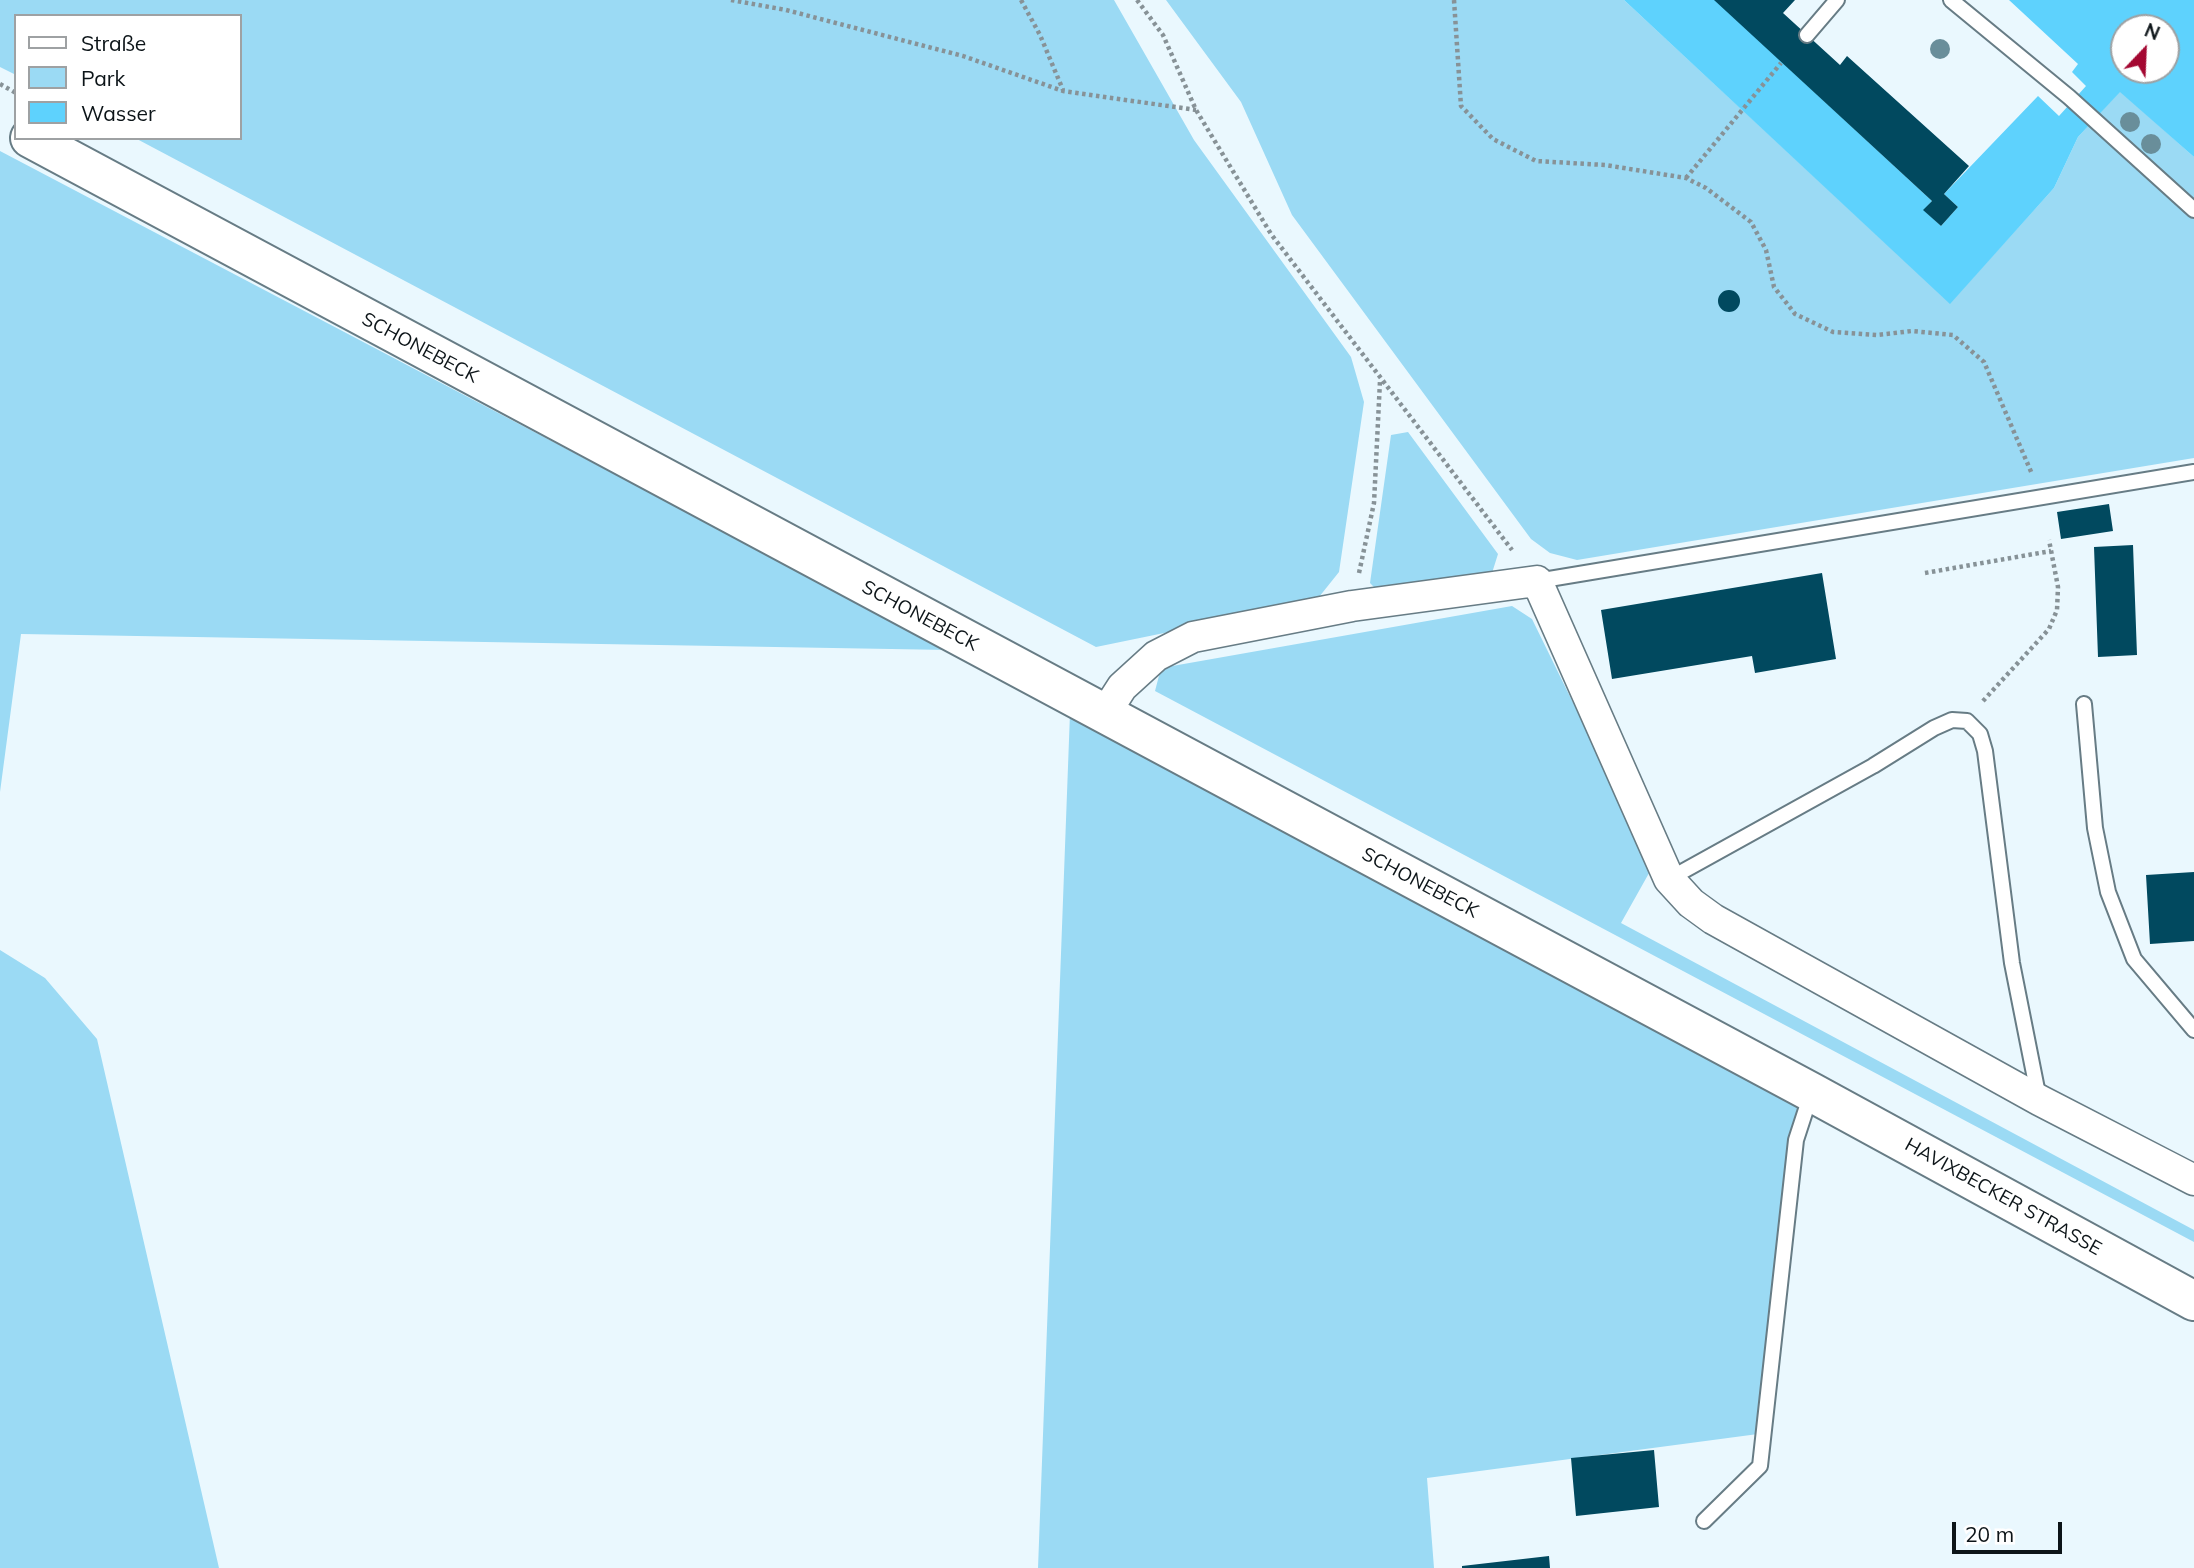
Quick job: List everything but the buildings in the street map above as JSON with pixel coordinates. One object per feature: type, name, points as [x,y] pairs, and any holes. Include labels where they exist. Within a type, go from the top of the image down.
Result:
[{"type":"main road","name":"SCHONEBECK","points":[[34,140],[1811,1092]]},
{"type":"main road","name":"HAVIXBECKER STRASSE","points":[[1811,1092],[2194,1301]]},
{"type":"street","points":[[1104,715],[1122,687],[1156,656],[1193,637],[1352,606],[1536,581],[1670,879],[1691,903],[1713,919],[2039,1100],[2194,1180]]},
{"type":"lane","points":[[1807,35],[1837,0]]},
{"type":"lane","points":[[1958,2],[2069,97],[2194,210]]},
{"type":"lane","points":[[1536,581],[2194,472]]},
{"type":"lane","points":[[2084,704],[2095,828],[2108,892],[2134,959],[2194,1030]]},
{"type":"lane","points":[[1670,879],[1873,766],[1934,728],[1952,720],[1967,721],[1980,734],[1985,751],[2012,963],[2039,1100]]},
{"type":"lane","points":[[1704,1521],[1760,1465],[1796,1140],[1811,1092]]},
{"type":"path","points":[[732,0],[786,10],[963,56],[1063,91],[1196,110]]},
{"type":"path","points":[[1021,0],[1040,35],[1063,91]]},
{"type":"path","points":[[1137,0],[1163,35],[1196,110],[1271,234],[1536,581]]},
{"type":"path","points":[[1454,0],[1461,106],[1493,139],[1536,161],[1605,165],[1686,178],[1706,188],[1751,222],[1766,250],[1774,286],[1795,314],[1833,332],[1877,335],[1926,332],[1953,335],[1984,362],[2042,499]]},
{"type":"path","points":[[1686,178],[1725,127],[1781,63]]},
{"type":"path","points":[[1352,606],[1374,503],[1380,380]]},
{"type":"path","points":[[1967,721],[1999,681],[2049,629],[2057,610],[2058,587],[2049,540]]},
{"type":"path","points":[[1925,573],[2051,551]]},
{"type":"green space","points":[[0,0],[1114,0],[1194,140],[1351,357],[1364,402],[1339,572],[1315,602],[1096,647],[139,140],[242,140],[242,14],[14,14],[14,74],[0,67]]},
{"type":"green space","points":[[1166,0],[1624,0],[1950,303],[2054,188],[2078,137],[2120,91],[2194,157],[2194,458],[1577,560],[1550,553],[1531,539],[1292,215],[1241,102]]},
{"type":"green space","points":[[0,151],[949,650],[21,634],[0,792]]},
{"type":"green space","points":[[1408,432],[1498,554],[1492,573],[1381,594],[1370,583],[1391,435]]},
{"type":"green space","points":[[1512,606],[1532,619],[1653,866],[1621,923],[2194,1230],[2194,1242],[1155,691],[1161,668]]},
{"type":"green space","points":[[1070,713],[1798,1101],[1758,1434],[1427,1478],[1434,1568],[1038,1568]]},
{"type":"green space","points":[[0,950],[45,978],[97,1039],[219,1568],[0,1568]]},
{"type":"water","points":[[1624,0],[1715,0],[1932,201],[1924,210],[1941,226],[1958,207],[1944,194],[2038,96],[2059,116],[2086,86],[2072,72],[2078,64],[2009,0],[2194,0],[2194,157],[2120,92],[2078,137],[2054,188],[1950,304]]}]
